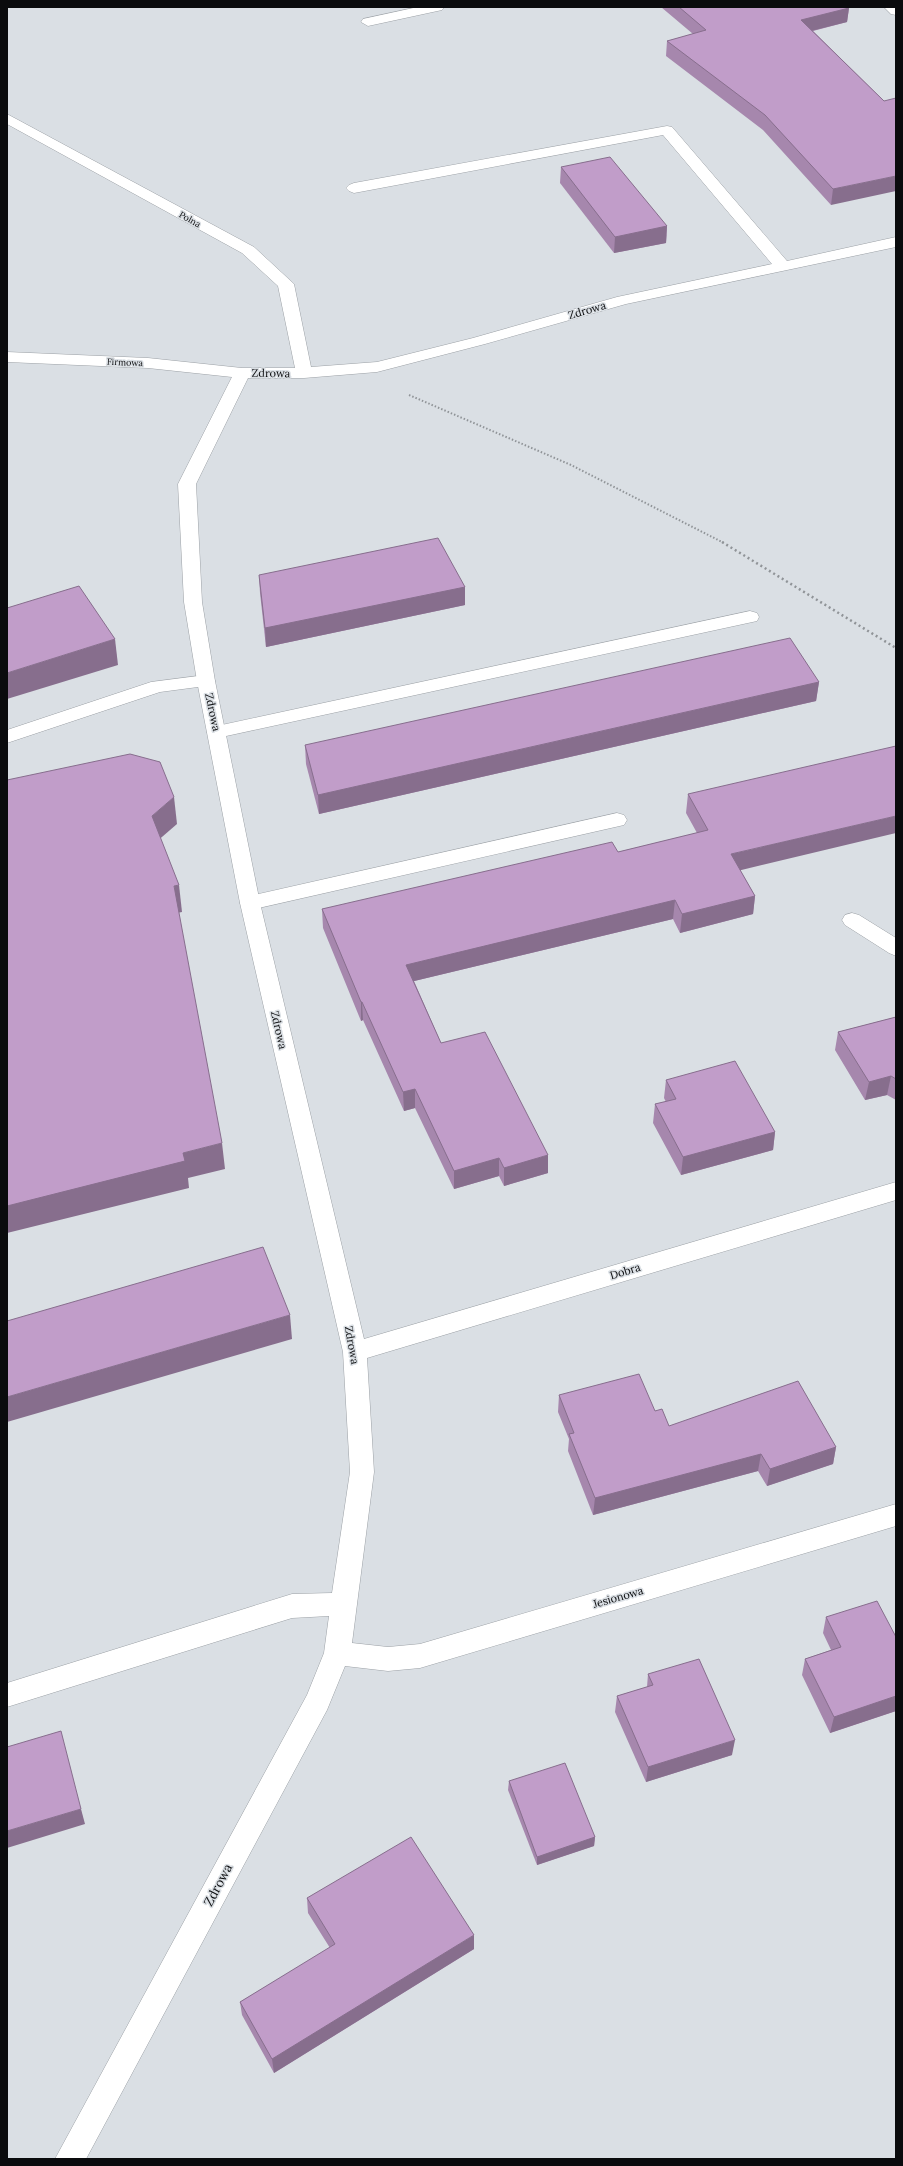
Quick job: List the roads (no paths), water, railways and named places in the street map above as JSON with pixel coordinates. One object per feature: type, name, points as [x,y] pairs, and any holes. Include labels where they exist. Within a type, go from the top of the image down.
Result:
[{"type":"street","points":[[368,22],[437,7]]},
{"type":"street","points":[[891,7],[896,11]]},
{"type":"street","name":"Polna","points":[[7,118],[253,255],[286,284],[304,373]]},
{"type":"street","points":[[354,188],[667,130],[782,265]]},
{"type":"street","name":"Zdrowa","points":[[70,2159],[318,1701],[337,1653],[345,1604],[362,1472],[355,1352],[250,903],[206,681],[193,602],[187,484],[242,373],[304,373],[377,367],[479,341],[624,300],[782,265],[896,242]]},
{"type":"street","name":"Firmowa","points":[[7,357],[148,363],[242,373]]},
{"type":"street","points":[[217,732],[750,618]]},
{"type":"street","points":[[7,736],[158,686],[206,681]]},
{"type":"street","points":[[250,903],[617,820]]},
{"type":"street","points":[[852,920],[896,948]]},
{"type":"street","name":"Dobra","points":[[355,1352],[896,1191]]},
{"type":"street","name":"Jesionowa","points":[[337,1653],[388,1659],[420,1656],[896,1515]]},
{"type":"street","points":[[7,1695],[292,1606],[345,1604]]}]
